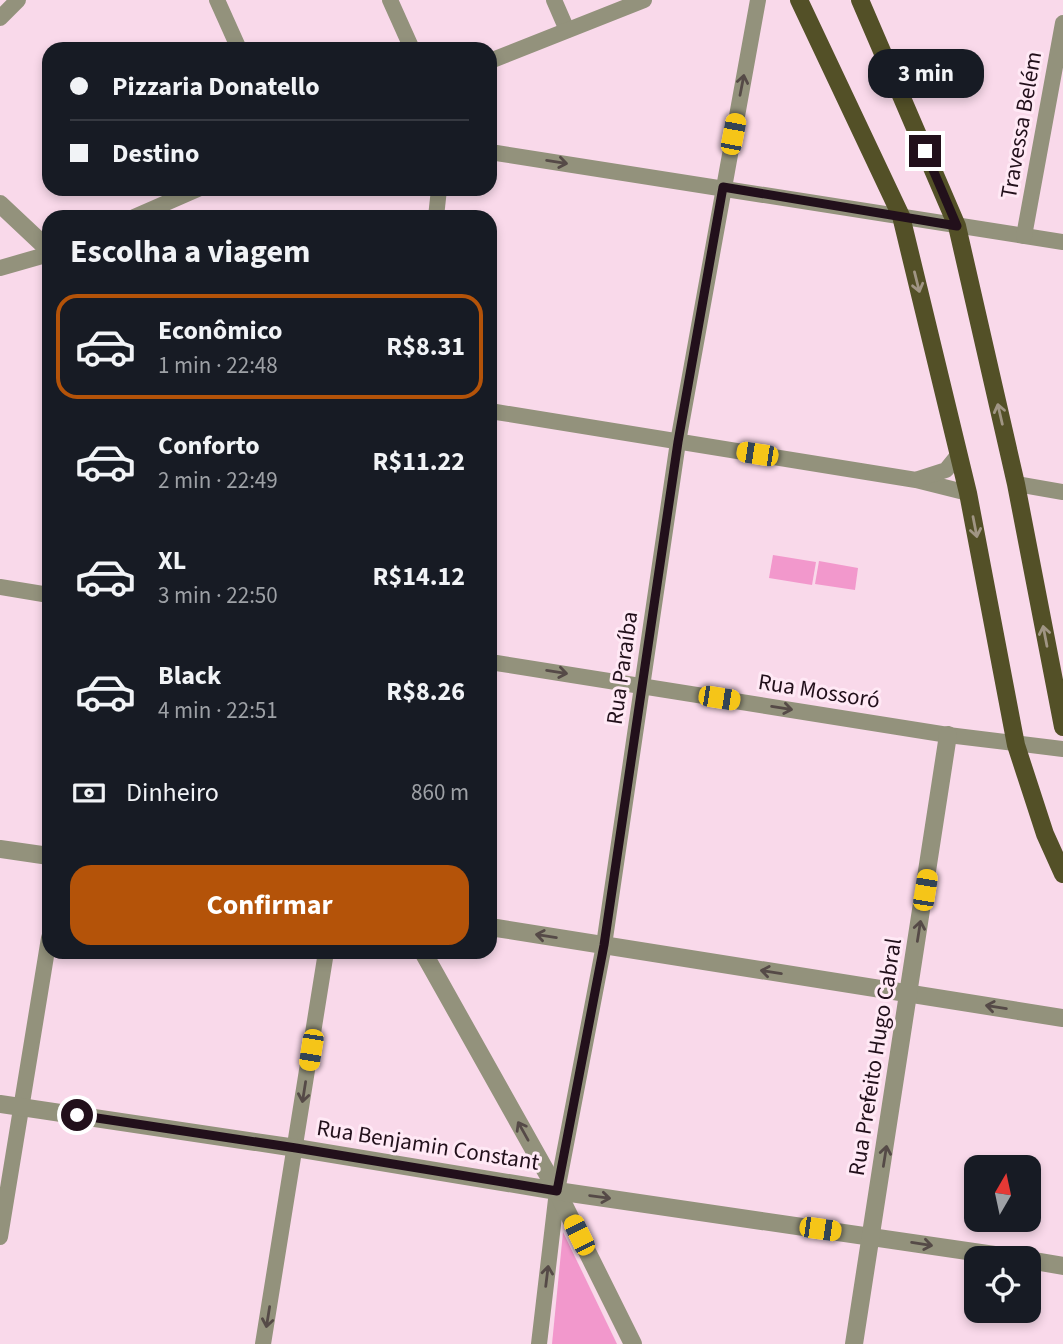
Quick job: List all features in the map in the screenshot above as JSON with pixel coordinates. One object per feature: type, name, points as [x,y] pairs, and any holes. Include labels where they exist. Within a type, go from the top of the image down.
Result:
[{"type":"main road","points":[[799,0],[901,216],[968,493],[1016,745],[1045,834],[1063,874]]},
{"type":"main road","points":[[860,0],[957,226],[1016,484],[1063,727]]},
{"type":"street","points":[[0,18],[18,0]]},
{"type":"street","points":[[217,0],[236,42]]},
{"type":"street","points":[[390,0],[409,42]]},
{"type":"street","points":[[554,0],[567,30]]},
{"type":"street","points":[[497,58],[644,0]]},
{"type":"street","name":"Rua Paraíba","points":[[539,1344],[557,1191],[604,945],[678,442],[758,0]]},
{"type":"street","name":"Travessa Belém","points":[[1024,236],[1063,23]]},
{"type":"street","points":[[497,153],[1063,242]]},
{"type":"street","points":[[151,210],[182,196]]},
{"type":"street","points":[[0,204],[42,245]]},
{"type":"street","points":[[0,268],[42,254]]},
{"type":"street","points":[[497,412],[916,480],[968,493]]},
{"type":"street","points":[[916,480],[946,470],[959,454]]},
{"type":"street","points":[[1016,484],[1063,492]]},
{"type":"street","points":[[0,587],[42,593]]},
{"type":"street","name":"Rua Mossoró","points":[[497,663],[948,736],[1063,749]]},
{"type":"street","name":"Rua Prefeito Hugo Cabral","points":[[854,1344],[948,736]]},
{"type":"street","points":[[0,849],[42,855]]},
{"type":"street","points":[[497,928],[1063,1018]]},
{"type":"street","points":[[0,1237],[46,959]]},
{"type":"street","points":[[263,1344],[326,959]]},
{"type":"street","points":[[427,959],[557,1191],[633,1344]]},
{"type":"street","name":"Rua Benjamin Constant","points":[[0,1104],[296,1148],[557,1191],[964,1251]]},
{"type":"street","points":[[1041,1262],[1063,1266]]},
{"type":"shaded area","points":[[773,555],[816,562],[812,585],[769,578]]},
{"type":"shaded area","points":[[819,561],[858,568],[855,590],[815,584]]},
{"type":"shaded area","points":[[563,1232],[617,1344],[552,1344]]},
{"type":"route","points":[[77,1115],[557,1191],[604,945],[678,442],[723,187],[957,226],[925,151]]}]
